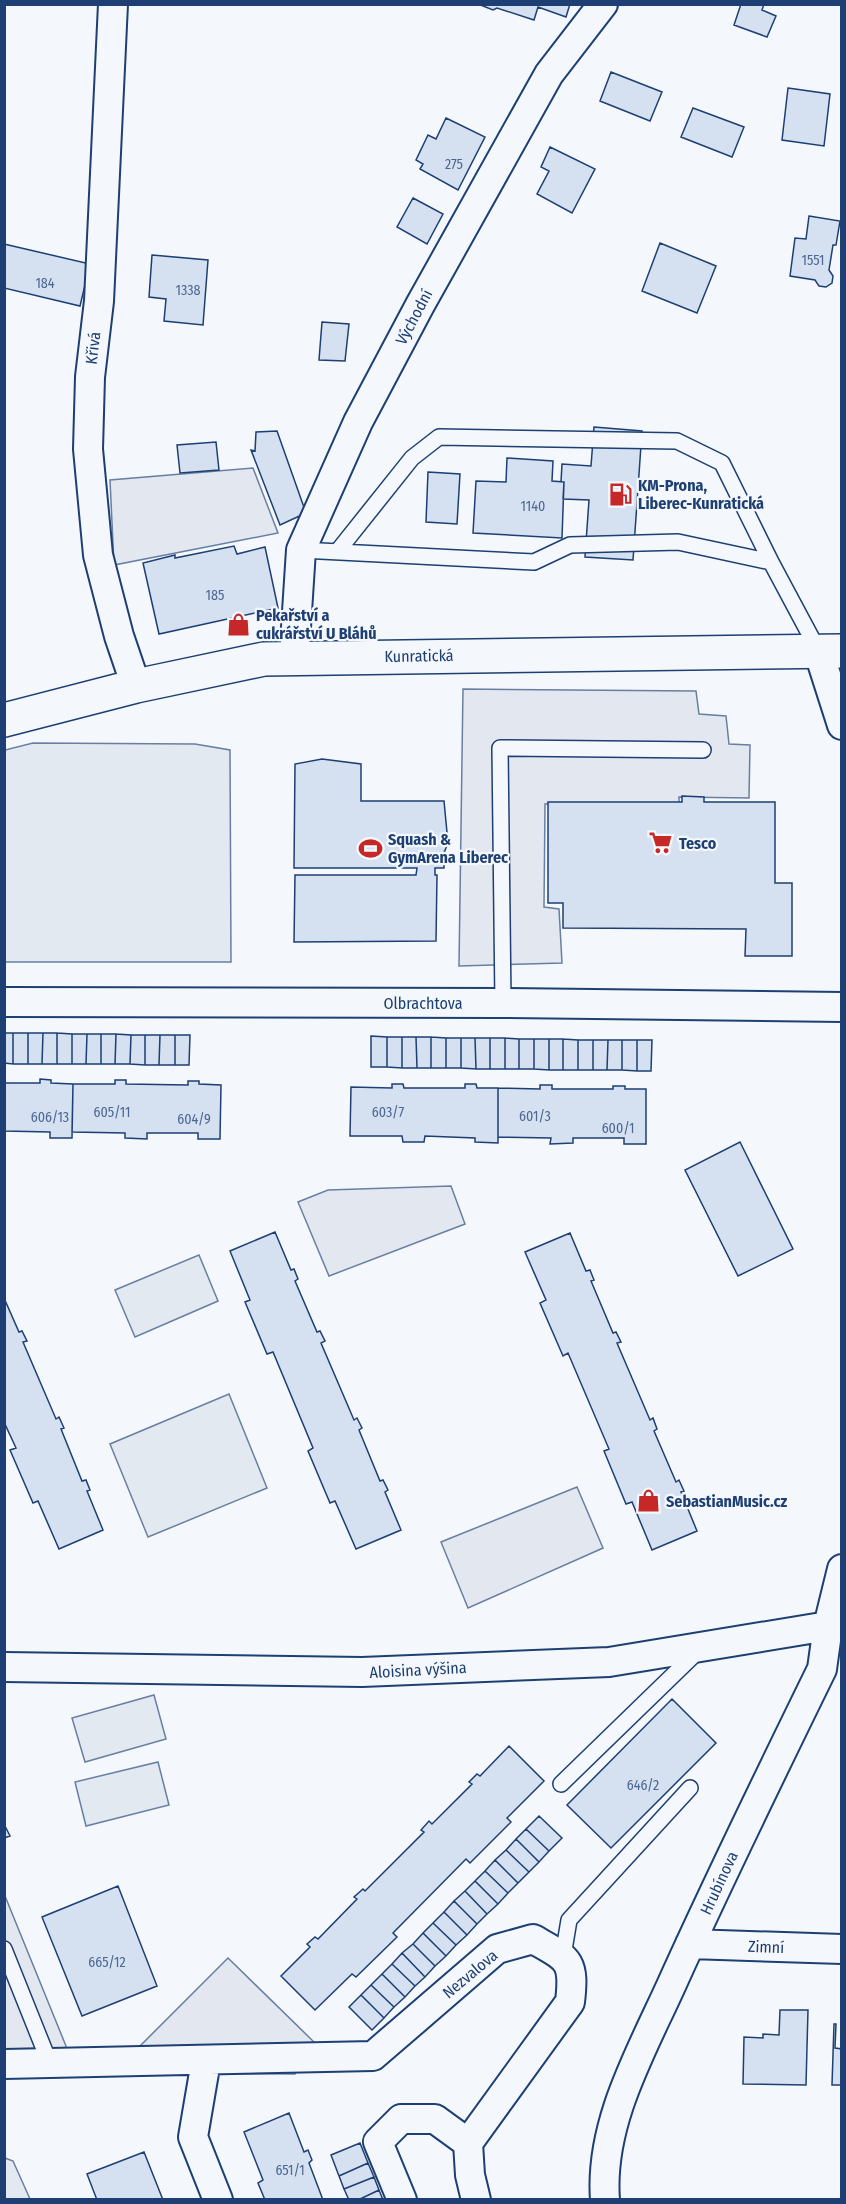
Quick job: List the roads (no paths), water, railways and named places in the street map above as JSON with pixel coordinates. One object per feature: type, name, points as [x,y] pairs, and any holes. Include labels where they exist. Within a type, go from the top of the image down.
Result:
[{"type":"street","name":"Křivá","points":[[113,4],[99,301],[90,377],[88,449],[98,555],[118,636],[136,686]]},
{"type":"street","name":"Východní","points":[[294,658],[301,550],[358,422],[420,305],[549,74],[603,4]]},
{"type":"street","name":"Kunratická","points":[[4,720],[136,686],[264,659],[830,650]]},
{"type":"street","points":[[830,650],[842,725]]},
{"type":"street","name":"Olbrachtova","points":[[4,1002],[503,1003],[842,1007]]},
{"type":"street","name":"Hrubínova","points":[[605,2199],[608,2141],[623,2093],[690,1944],[832,1668],[828,1626],[842,1569]]},
{"type":"street","name":"Aloisina výšina","points":[[4,1667],[362,1672],[609,1662],[828,1626]]},
{"type":"street","name":"Nezvalova","points":[[4,2064],[374,2056],[497,1949],[533,1939],[563,1956]]},
{"type":"street","name":"Zimní","points":[[690,1944],[842,1949]]},
{"type":"street","points":[[476,2199],[470,2175],[468,2143],[570,2002],[573,1976],[563,1956]]},
{"type":"street","points":[[206,2061],[193,2137],[218,2199]]},
{"type":"street","points":[[402,2199],[378,2142],[400,2119],[435,2119],[468,2143]]},
{"type":"lane","points":[[337,552],[411,458],[439,437],[677,441],[722,463],[771,562],[830,650]]},
{"type":"lane","points":[[301,550],[534,562],[570,545],[678,542],[771,562]]},
{"type":"lane","points":[[503,1003],[500,748],[703,750]]},
{"type":"lane","points":[[561,1784],[703,1646]]},
{"type":"lane","points":[[563,1956],[569,1920],[690,1788]]},
{"type":"lane","points":[[4,1949],[50,2064]]},
{"type":"place","name":"KM-Prona, Liberec-Kunratická","points":[[620,494]]},
{"type":"place","name":"Pekařství a cukrářství U Bláhů","points":[[238,624]]},
{"type":"place","name":"Tesco","points":[[661,843]]},
{"type":"place","name":"Squash & GymArena Liberec","points":[[370,848]]},
{"type":"place","name":"SebastianMusic.cz","points":[[648,1501]]}]
